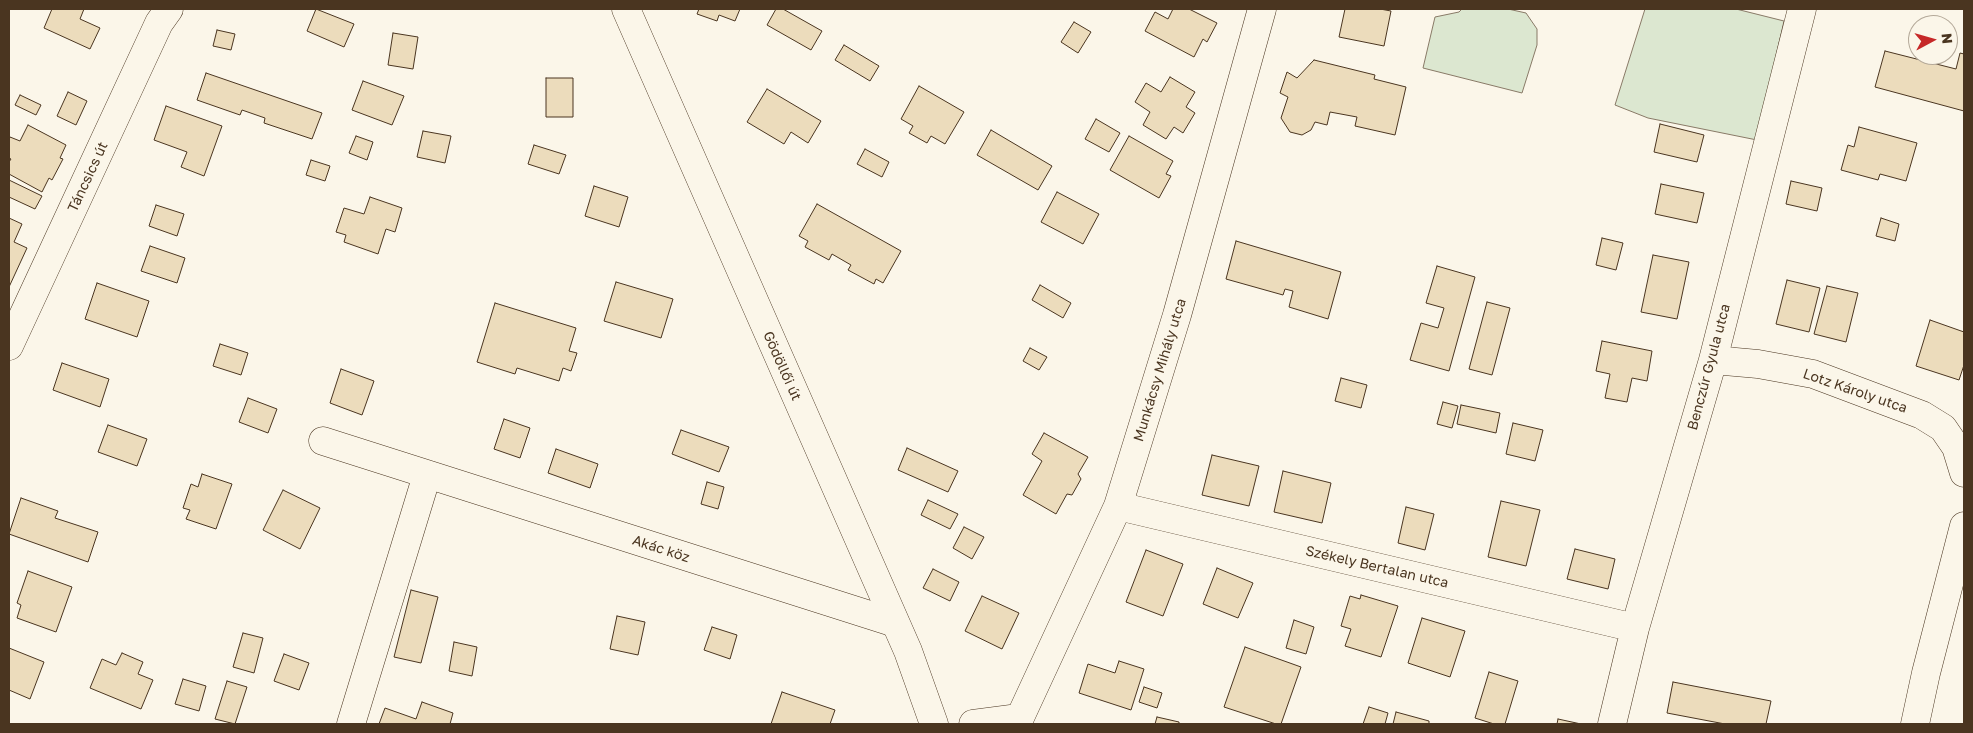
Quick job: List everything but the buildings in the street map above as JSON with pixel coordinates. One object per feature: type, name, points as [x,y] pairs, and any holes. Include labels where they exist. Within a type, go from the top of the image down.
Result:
[{"type":"street","name":"Táncsics út","points":[[9,346],[159,23],[170,9]]},
{"type":"street","name":"Gödöllői út","points":[[626,9],[908,651],[934,724]]},
{"type":"street","name":"Munkácsy Mihály utca","points":[[973,724],[1018,721],[1118,506],[1177,315],[1262,9]]},
{"type":"street","name":"Benczúr Gyula utca","points":[[1612,724],[1635,628],[1712,360],[1802,9]]},
{"type":"street","name":"Lotz Károly utca","points":[[1712,360],[1758,364],[1813,374],[1922,415],[1943,428],[1956,447],[1964,473]]},
{"type":"street","name":"Akác köz","points":[[323,441],[895,623]]},
{"type":"street","points":[[351,724],[427,475]]},
{"type":"street","name":"Székely Bertalan utca","points":[[1118,506],[1635,628]]},
{"type":"street","points":[[1915,724],[1926,673],[1964,526]]},
{"type":"green space","points":[[1462,9],[1508,9],[1526,13],[1537,29],[1537,45],[1522,93],[1423,68],[1435,17],[1459,12]]},
{"type":"green space","points":[[1645,9],[1736,9],[1784,21],[1757,140],[1648,118],[1615,105]]}]
